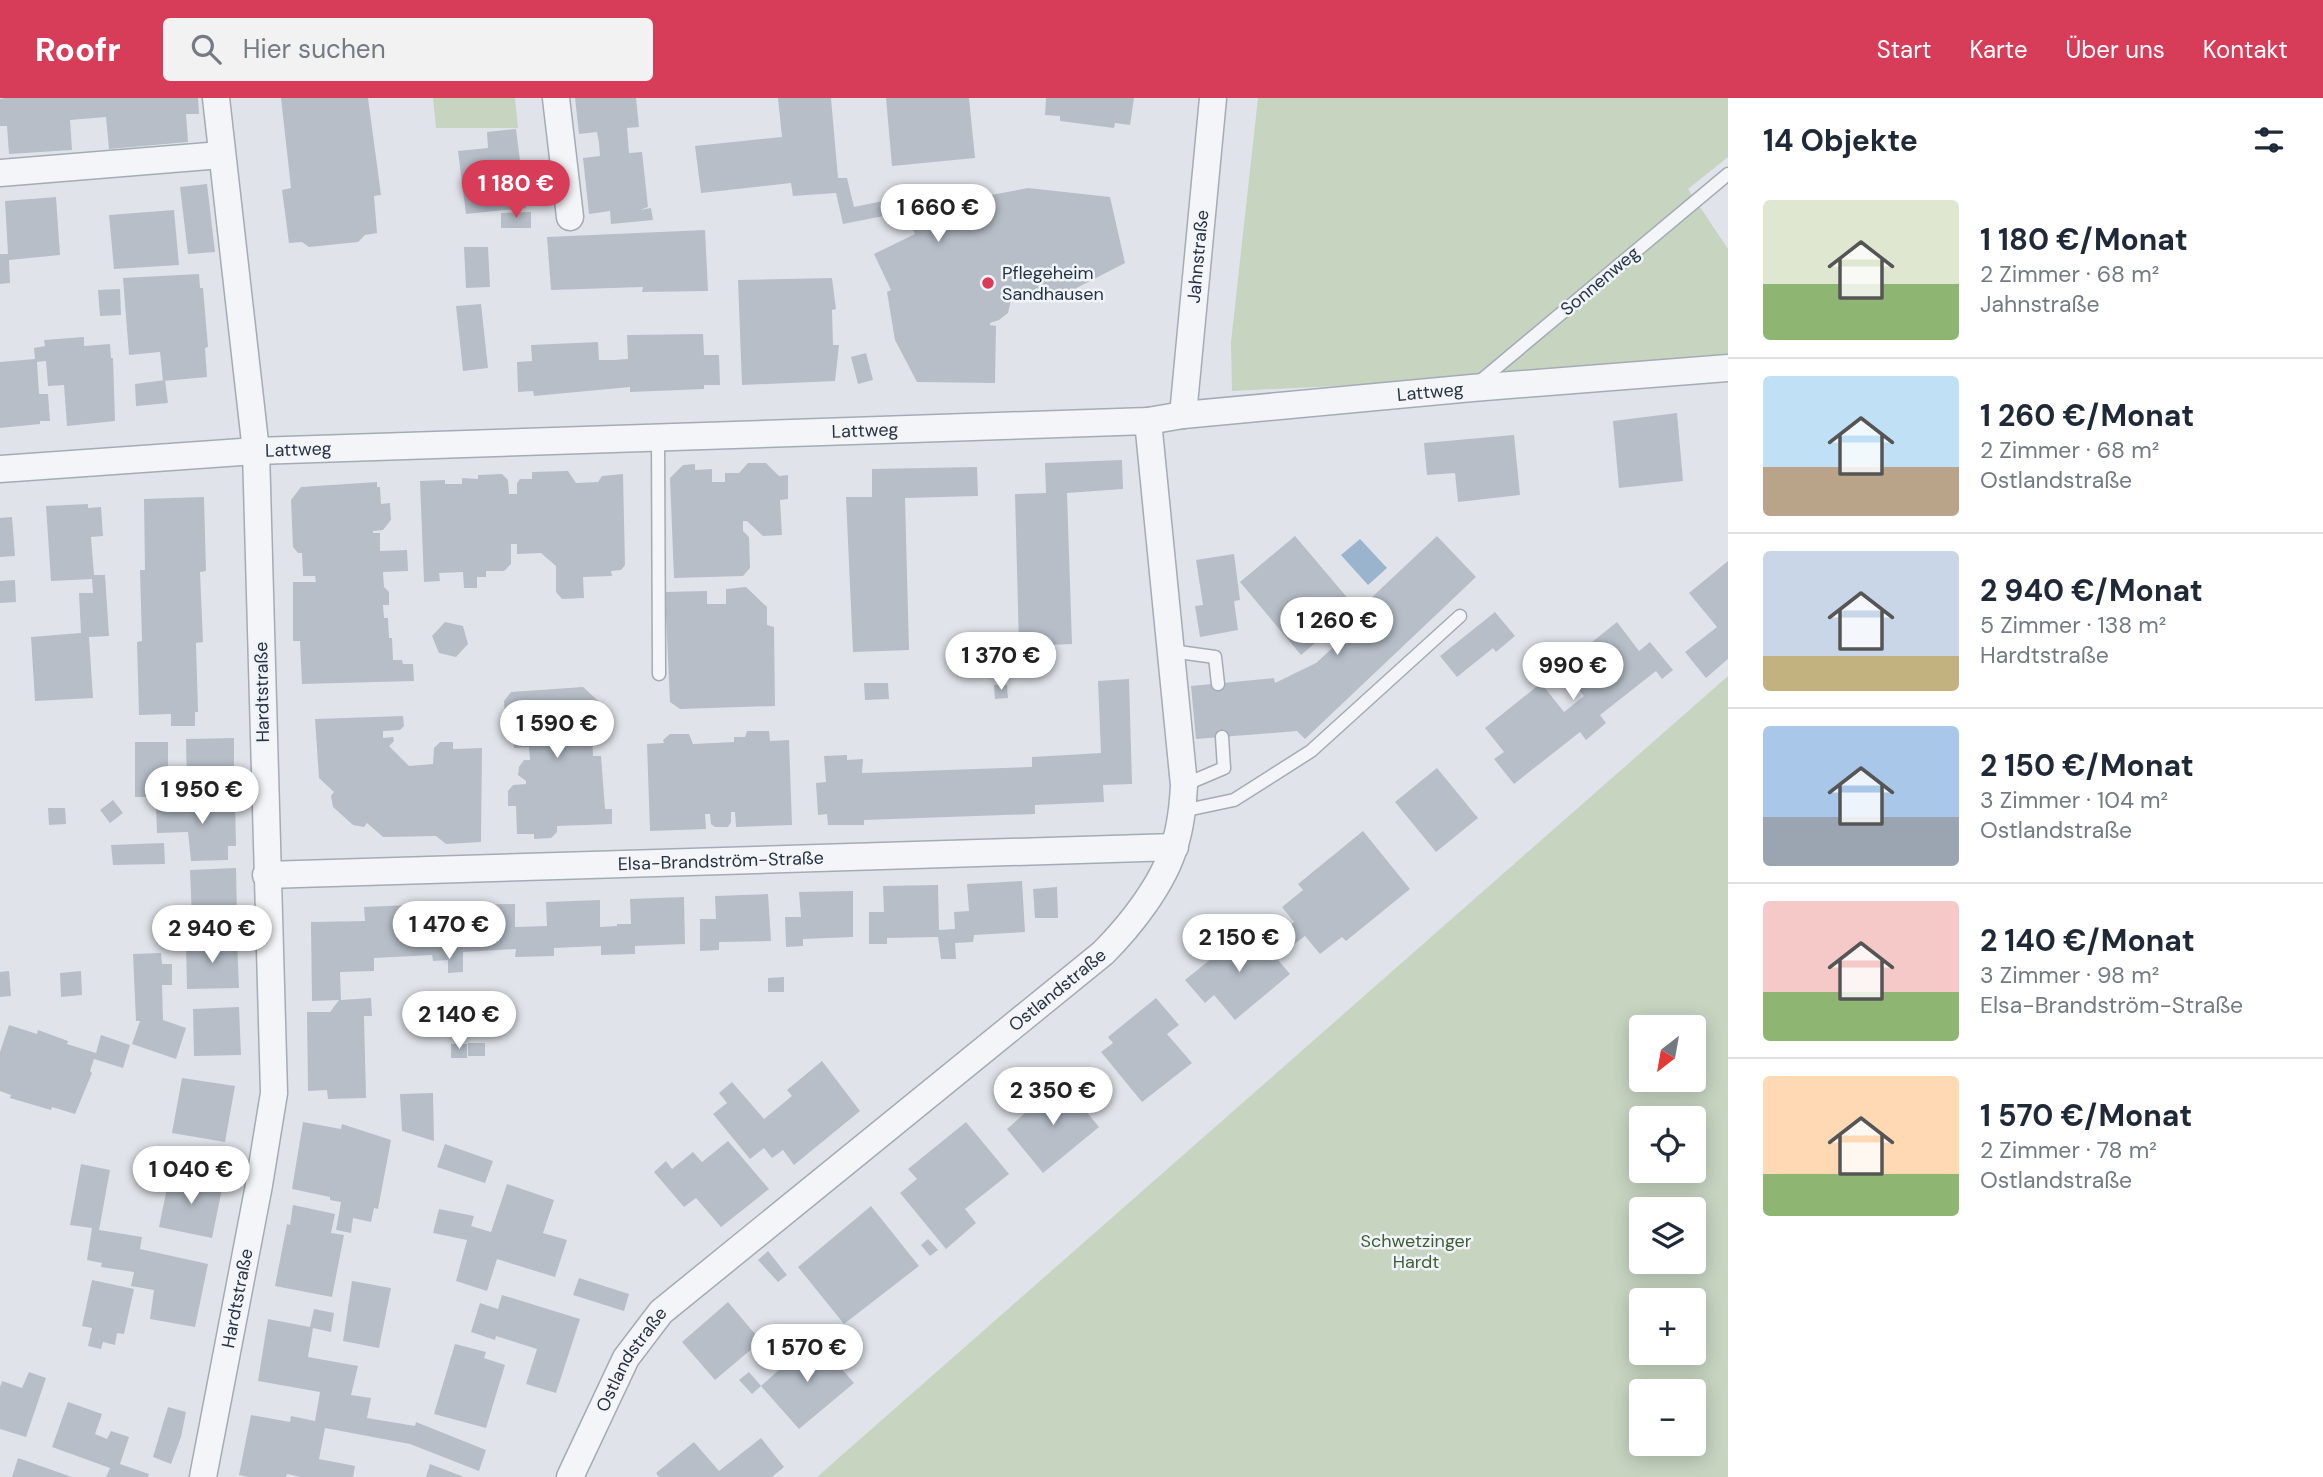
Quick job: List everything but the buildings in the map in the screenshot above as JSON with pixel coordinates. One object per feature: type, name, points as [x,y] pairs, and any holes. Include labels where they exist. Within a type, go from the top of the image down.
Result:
[{"type":"street","name":"Hardtstraße","points":[[203,1477],[274,1093],[256,451],[216,98]]},
{"type":"street","points":[[556,98],[570,217]]},
{"type":"street","name":"Jahnstraße","points":[[1183,415],[1213,98]]},
{"type":"street","points":[[0,173],[221,155]]},
{"type":"street","name":"Lattweg","points":[[0,469],[256,451],[1148,421],[1183,415],[1472,388],[1728,369]]},
{"type":"street","name":"Ostlandstraße","points":[[570,1477],[626,1358],[661,1312],[1103,953],[1126,930],[1143,905],[1175,847],[1183,798],[1148,421]]},
{"type":"street","name":"Elsa-Brandström-Straße","points":[[266,875],[1175,847]]},
{"type":"lane","name":"Sonnenweg","points":[[1472,388],[1728,174]]},
{"type":"lane","points":[[658,438],[659,674]]},
{"type":"lane","points":[[1183,798],[1234,800],[1311,751],[1460,616]]},
{"type":"lane","points":[[1171,651],[1215,657],[1218,684]]},
{"type":"lane","points":[[1183,798],[1224,768],[1222,737]]},
{"type":"green space","points":[[433,98],[515,98],[518,128],[436,128]]},
{"type":"green space","points":[[1258,98],[1728,98],[1728,157],[1688,189],[1728,249],[1728,367],[1232,391],[1231,342]]},
{"type":"green space","name":"Schwetzinger Hardt","points":[[1728,676],[1728,1477],[817,1477]]},
{"type":"water","points":[[1360,539],[1387,568],[1368,585],[1341,555]]},
{"type":"place","name":"Pflegeheim Sandhausen","points":[[988,283]]}]
